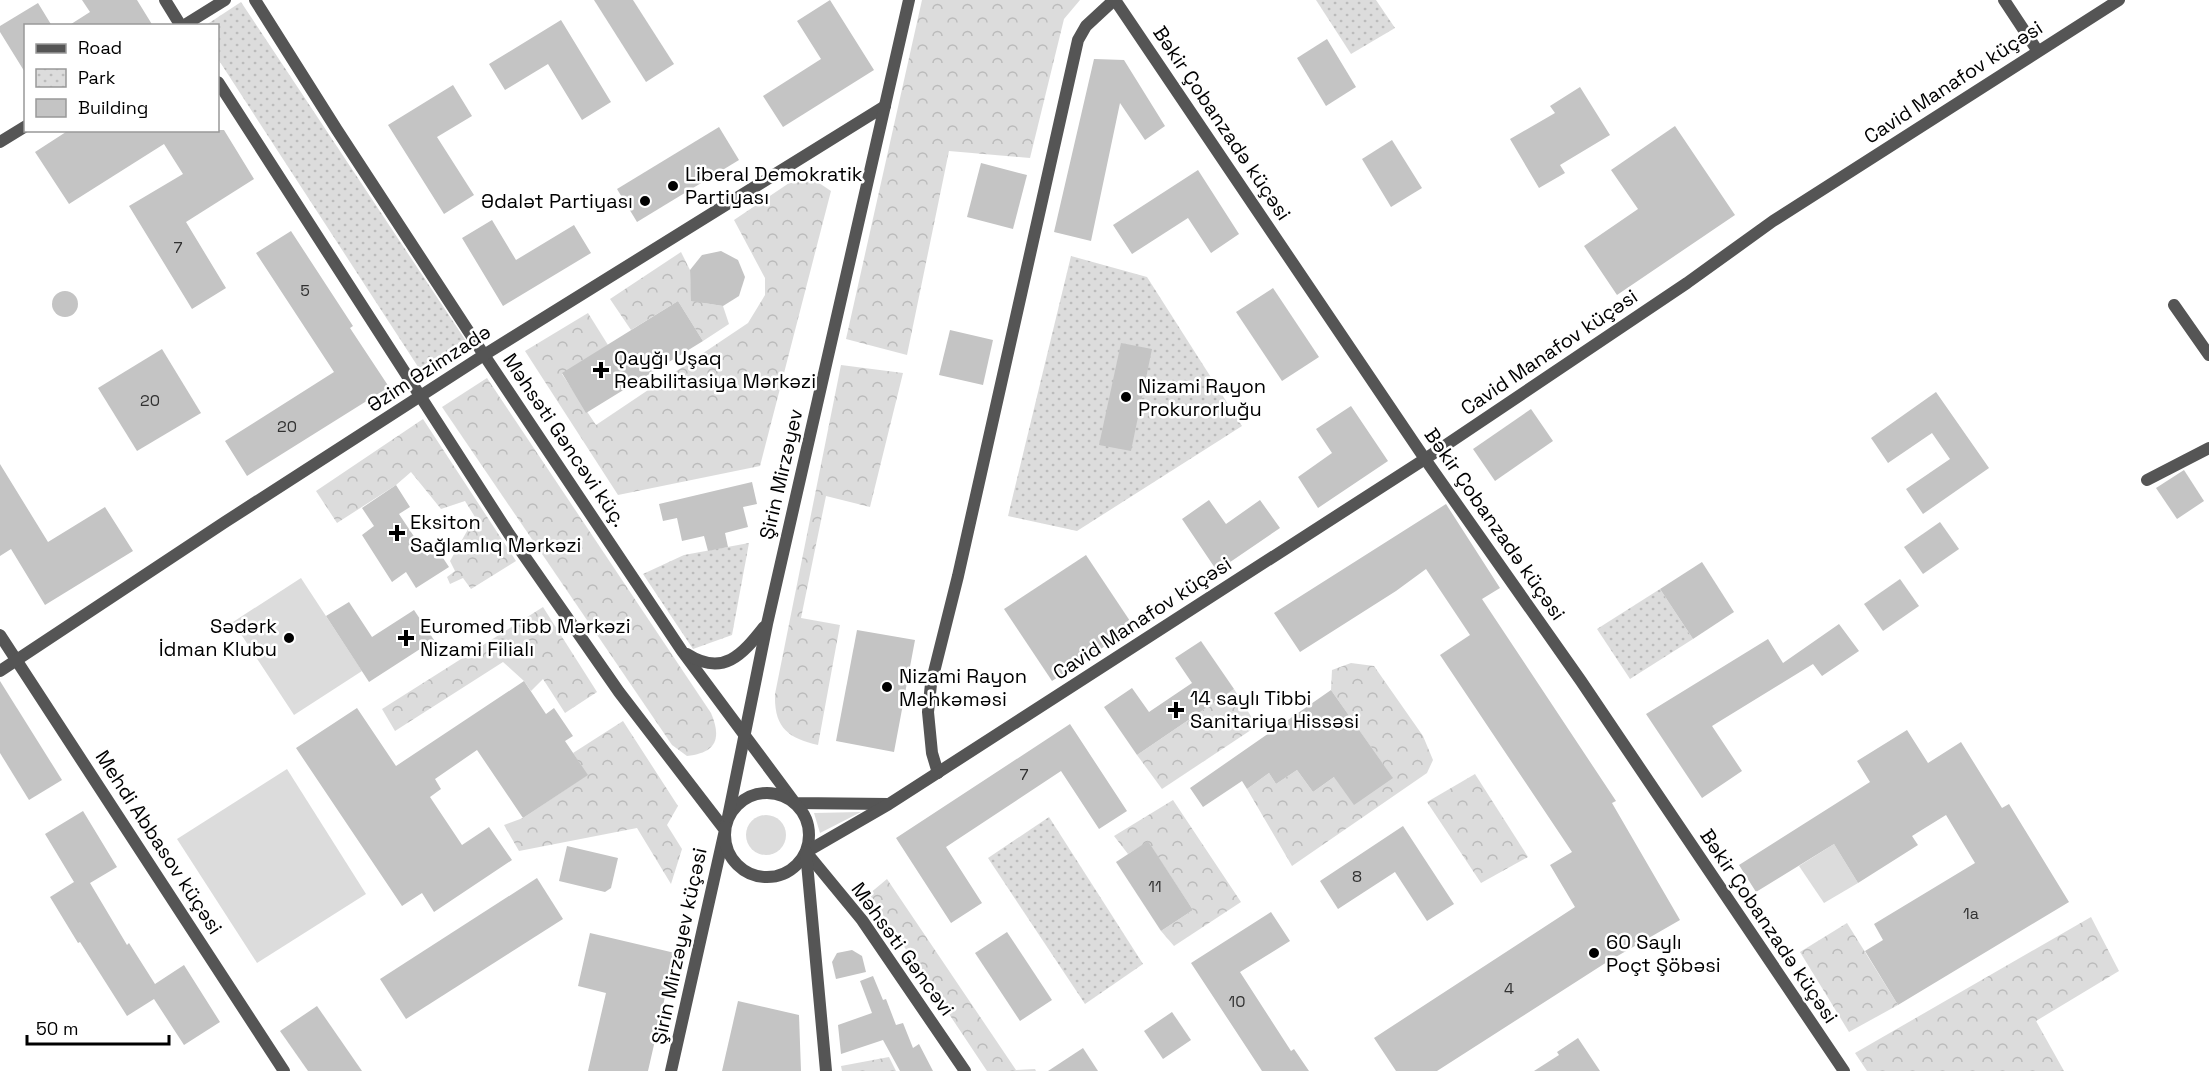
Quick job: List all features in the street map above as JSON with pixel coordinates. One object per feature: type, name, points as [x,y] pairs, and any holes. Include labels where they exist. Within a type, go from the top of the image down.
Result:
[{"type":"street","points":[[165,0],[181,24]]},
{"type":"street","points":[[185,24],[225,0]]},
{"type":"street","name":"Məhsəti Gəncəvi küç.","points":[[255,0],[484,355],[682,651],[795,803]]},
{"type":"street","name":"Şirin Mirzəyev","points":[[728,817],[767,624],[909,0]]},
{"type":"street","points":[[938,772],[932,753],[928,711],[931,684],[958,576],[1075,51],[1086,26],[1114,0]]},
{"type":"street","name":"Bəkir Çobanzadə küçəsi","points":[[1114,0],[1425,459],[1581,681],[1844,1071]]},
{"type":"street","points":[[2004,0],[2037,50]]},
{"type":"street","name":"Cavid Manafov küçəsi","points":[[806,852],[889,804],[1425,459],[1687,283],[1773,220],[2037,50],[2119,0]]},
{"type":"street","points":[[219,84],[509,534],[619,692],[724,830]]},
{"type":"street","name":"Əzim Əzimzadə","points":[[0,671],[484,355],[885,106]]},
{"type":"street","points":[[0,142],[24,127]]},
{"type":"street","points":[[2174,304],[2209,355]]},
{"type":"street","points":[[2147,480],[2209,448]]},
{"type":"street","points":[[682,651],[706,664],[734,660],[747,649],[767,624]]},
{"type":"street","name":"Mehdi Abbasov küçəsi","points":[[0,635],[284,1071]]},
{"type":"street","points":[[806,852],[788,872],[776,876],[756,875],[738,866],[730,855],[725,843],[724,830],[728,817],[741,802],[758,793],[772,792],[795,803],[804,814],[808,826],[809,839],[806,852],[826,1071]]},
{"type":"street","points":[[795,803],[889,804]]},
{"type":"street","name":"Şirin Mirzəyev küçəsi","points":[[671,1071],[724,830]]},
{"type":"street","name":"Məhsəti Gəncəvi","points":[[806,852],[862,920],[965,1071]]},
{"type":"green space","points":[[922,0],[1080,0],[1064,19],[1030,158],[949,151],[907,355],[846,339]]},
{"type":"green space","points":[[1316,0],[1376,0],[1395,28],[1351,54]]},
{"type":"green space","points":[[241,2],[470,347],[424,376],[219,61],[219,24],[208,24]]},
{"type":"green space","points":[[804,173],[831,191],[760,466],[618,495],[525,351],[588,313],[608,345],[562,374],[596,425],[748,323],[765,295],[765,278],[734,220]]},
{"type":"green space","points":[[681,252],[690,270],[691,289],[704,303],[723,306],[729,324],[703,341],[678,301],[631,330],[610,299]]},
{"type":"green space","points":[[1071,256],[1147,277],[1242,426],[1077,531],[1008,516]]},
{"type":"green space","points":[[841,365],[903,373],[870,507],[826,496],[801,618],[840,625],[818,745],[798,739],[785,730],[777,715],[775,694]]},
{"type":"green space","points":[[487,378],[711,713],[716,737],[714,743],[705,752],[687,756],[672,745],[442,407]]},
{"type":"green space","points":[[423,419],[516,561],[471,589],[463,578],[450,584],[447,577],[455,571],[450,561],[475,517],[465,501],[441,509],[411,472],[396,485],[337,523],[316,491]]},
{"type":"green space","points":[[749,543],[732,635],[693,649],[643,574],[684,555]]},
{"type":"green space","points":[[301,578],[362,671],[294,715],[233,622]]},
{"type":"green space","points":[[1660,589],[1693,639],[1630,679],[1597,629]]},
{"type":"green space","points":[[543,607],[597,692],[565,713],[543,679],[531,691],[524,681],[503,662],[395,731],[382,709]]},
{"type":"green space","points":[[1351,663],[1374,666],[1423,736],[1433,760],[1427,773],[1292,866],[1247,789],[1269,773],[1276,784],[1297,770],[1313,792],[1334,777],[1392,777],[1331,690],[1332,670]]},
{"type":"green space","points":[[1234,689],[1257,726],[1162,789],[1137,755]]},
{"type":"green space","points":[[623,721],[678,806],[667,825],[682,849],[671,884],[637,828],[519,851],[504,825],[523,818],[587,775],[573,753]]},
{"type":"green space","points":[[287,769],[366,894],[257,963],[177,839]]},
{"type":"green space","points":[[1475,774],[1528,857],[1481,883],[1427,802]]},
{"type":"green space","points":[[1173,800],[1241,902],[1174,946],[1161,931],[1193,910],[1148,842],[1128,854],[1114,836]]},
{"type":"green space","points":[[861,812],[820,833],[814,813]]},
{"type":"green space","points":[[766,815],[780,821],[786,835],[780,849],[766,855],[752,849],[746,835],[752,821]]},
{"type":"green space","points":[[1049,817],[1143,964],[1085,1004],[988,858]]},
{"type":"green space","points":[[1834,844],[1858,883],[1824,903],[1799,866]]},
{"type":"green space","points":[[887,879],[1016,1070],[1035,1069],[1036,1071],[987,1071],[869,894]]},
{"type":"green space","points":[[2091,917],[2119,971],[2036,1021],[2064,1071],[1867,1071],[1855,1053]]},
{"type":"green space","points":[[1847,923],[1898,1005],[1849,1032],[1800,952]]},
{"type":"green space","points":[[889,1057],[896,1071],[842,1071],[841,1066]]},
{"type":"building","points":[[82,0],[137,0],[152,24],[71,24],[90,12]]},
{"type":"building","points":[[594,0],[633,0],[674,64],[646,82]]},
{"type":"building","points":[[830,0],[874,70],[783,127],[763,96],[821,59],[797,21]]},
{"type":"building","points":[[38,3],[51,24],[24,24],[24,71],[0,32],[0,26]]},
{"type":"building","points":[[561,20],[611,102],[582,120],[548,64],[505,90],[489,64]]},
{"type":"building","points":[[1327,39],[1356,87],[1326,106],[1297,58]]},
{"type":"building","points":[[1094,59],[1124,60],[1165,126],[1145,140],[1120,103],[1091,241],[1054,232]]},
{"type":"building","points":[[453,85],[472,116],[437,137],[474,195],[444,214],[388,125]]},
{"type":"building","points":[[1580,87],[1610,135],[1560,165],[1565,173],[1539,188],[1510,139],[1555,113],[1550,106]]},
{"type":"building","points":[[1675,126],[1735,215],[1617,295],[1584,246],[1638,209],[1611,170]]},
{"type":"building","points":[[719,127],[739,160],[637,222],[617,189]]},
{"type":"building","points":[[219,130],[224,130],[254,179],[186,222],[226,288],[192,309],[129,206],[183,174],[164,144],[69,204],[35,152],[66,132],[219,132]]},
{"type":"building","points":[[1392,140],[1422,188],[1391,207],[1362,159]]},
{"type":"building","points":[[981,163],[1027,175],[1013,229],[967,217]]},
{"type":"building","points":[[1198,170],[1239,234],[1211,253],[1188,218],[1132,254],[1113,225]]},
{"type":"building","points":[[492,220],[516,260],[574,225],[591,253],[503,306],[462,238]]},
{"type":"building","points":[[291,231],[353,326],[350,328],[389,387],[247,476],[225,441],[334,372],[256,253]]},
{"type":"building","points":[[721,251],[738,260],[745,277],[739,296],[723,306],[691,301],[690,270],[702,255]]},
{"type":"building","points":[[1273,288],[1319,357],[1282,381],[1236,312]]},
{"type":"building","points":[[65,291],[74,295],[78,304],[74,313],[65,317],[56,313],[52,304],[56,295]]},
{"type":"building","points":[[678,301],[703,341],[586,413],[562,373]]},
{"type":"building","points":[[950,330],[993,340],[983,385],[939,375]]},
{"type":"building","name":"Nizami Rayon Prokurorluğu","points":[[1121,343],[1152,349],[1131,451],[1099,445]]},
{"type":"building","points":[[162,349],[201,413],[137,451],[98,388]]},
{"type":"building","points":[[1936,392],[1989,468],[1923,514],[1906,489],[1950,459],[1932,433],[1888,463],[1871,438]]},
{"type":"building","points":[[1351,406],[1388,461],[1318,508],[1298,477],[1332,453],[1316,429]]},
{"type":"building","points":[[1531,409],[1553,441],[1495,481],[1473,449]]},
{"type":"building","points":[[0,464],[48,542],[105,507],[133,551],[45,605],[11,549],[0,556]]},
{"type":"building","points":[[2184,470],[2204,501],[2177,519],[2156,488]]},
{"type":"building","points":[[752,482],[757,504],[743,507],[748,527],[725,533],[728,547],[708,551],[704,536],[682,541],[677,518],[663,521],[659,504]]},
{"type":"building","points":[[396,485],[410,507],[399,514],[427,556],[437,549],[449,567],[416,588],[406,572],[392,582],[362,535],[374,526],[362,508]]},
{"type":"building","points":[[1209,500],[1226,524],[1260,500],[1280,528],[1217,571],[1182,519]]},
{"type":"building","points":[[1446,504],[1500,588],[1482,599],[1616,801],[1612,803],[1680,920],[1607,962],[1437,1071],[1396,1071],[1374,1038],[1575,907],[1550,865],[1572,852],[1440,655],[1470,635],[1426,569],[1396,591],[1300,652],[1274,613]]},
{"type":"building","points":[[1940,522],[1959,549],[1923,574],[1904,547]]},
{"type":"building","points":[[1086,555],[1134,627],[1052,681],[1004,609]]},
{"type":"building","points":[[1702,562],[1734,612],[1693,639],[1660,589]]},
{"type":"building","points":[[1900,579],[1919,606],[1883,631],[1864,604]]},
{"type":"building","points":[[349,602],[372,637],[414,610],[434,640],[369,682],[326,616]]},
{"type":"building","points":[[1839,624],[1859,651],[1822,676],[1813,664],[1712,726],[1742,771],[1702,798],[1646,714],[1768,639],[1783,663]]},
{"type":"building","name":"Nizami Rayon Məhkəməsi","points":[[857,630],[915,640],[894,752],[836,741]]},
{"type":"building","points":[[1201,641],[1234,689],[1137,755],[1104,707],[1132,688],[1149,712],[1192,683],[1175,658]]},
{"type":"building","points":[[0,681],[62,780],[29,800],[0,753]]},
{"type":"building","points":[[524,681],[546,714],[554,708],[573,736],[565,741],[588,775],[523,818],[477,750],[435,779],[441,789],[430,797],[462,845],[489,827],[512,860],[434,912],[422,893],[402,906],[296,748],[357,708],[396,766]]},
{"type":"building","points":[[1331,690],[1393,778],[1354,805],[1334,777],[1313,792],[1297,770],[1276,784],[1269,773],[1247,789],[1242,781],[1203,807],[1190,788]]},
{"type":"building","points":[[1070,724],[1127,811],[1099,829],[1061,771],[946,847],[982,903],[951,923],[896,838]]},
{"type":"building","points":[[1907,730],[1928,763],[1961,742],[2002,808],[2009,804],[2069,902],[1898,1005],[1865,951],[1883,940],[1874,924],[1975,863],[1946,815],[1912,836],[1918,845],[1858,883],[1834,844],[1756,892],[1739,865],[1870,782],[1857,761]]},
{"type":"building","points":[[83,811],[117,867],[90,883],[127,945],[129,943],[155,984],[184,965],[220,1022],[184,1045],[154,999],[127,1016],[50,897],[74,882],[45,834]]},
{"type":"building","points":[[1403,826],[1454,904],[1427,921],[1395,872],[1338,909],[1320,881]]},
{"type":"building","points":[[1148,841],[1193,910],[1161,931],[1116,862]]},
{"type":"building","points":[[567,846],[618,858],[611,888],[605,892],[559,881]]},
{"type":"building","points":[[537,878],[563,919],[406,1019],[380,979]]},
{"type":"building","points":[[1271,912],[1290,941],[1240,972],[1291,1051],[1294,1049],[1309,1071],[1262,1071],[1191,963]]},
{"type":"building","points":[[1007,932],[1052,1000],[1020,1021],[975,953]]},
{"type":"building","points":[[590,933],[675,953],[648,1071],[588,1071],[606,993],[578,986]]},
{"type":"building","points":[[852,950],[862,956],[866,972],[836,979],[832,962],[837,953]]},
{"type":"building","points":[[873,976],[883,1000],[886,999],[896,1025],[903,1023],[913,1048],[919,1044],[933,1071],[900,1071],[883,1040],[841,1054],[838,1025],[872,1013],[860,981]]},
{"type":"building","points":[[738,1001],[799,1015],[801,1071],[722,1071]]},
{"type":"building","points":[[317,1006],[362,1071],[308,1071],[280,1031]]},
{"type":"building","points":[[1172,1012],[1191,1040],[1163,1059],[1144,1031]]},
{"type":"building","points":[[1578,1038],[1600,1071],[1534,1071],[1559,1055],[1557,1052]]},
{"type":"building","points":[[1083,1048],[1098,1071],[1048,1071]]},
{"type":"place","name":"Liberal Demokratik Partiyası","points":[[673,186]]},
{"type":"place","name":"Ədalət Partiyası","points":[[645,201]]},
{"type":"place","name":"Qayğı Uşaq Reabilitasiya Mərkəzi","points":[[601,370]]},
{"type":"place","name":"Nizami Rayon Prokurorluğu","points":[[1126,397]]},
{"type":"place","name":"Eksiton Sağlamlıq Mərkəzi","points":[[397,533]]},
{"type":"place","name":"Sədərk İdman Klubu","points":[[289,638]]},
{"type":"place","name":"Euromed Tibb Mərkəzi Nizami Filialı","points":[[406,638]]},
{"type":"place","name":"Nizami Rayon Məhkəməsi","points":[[887,687]]},
{"type":"place","name":"14 saylı Tibbi Sanitariya Hissəsi","points":[[1176,710]]},
{"type":"place","name":"60 Saylı Poçt Şöbəsi","points":[[1594,953]]}]
